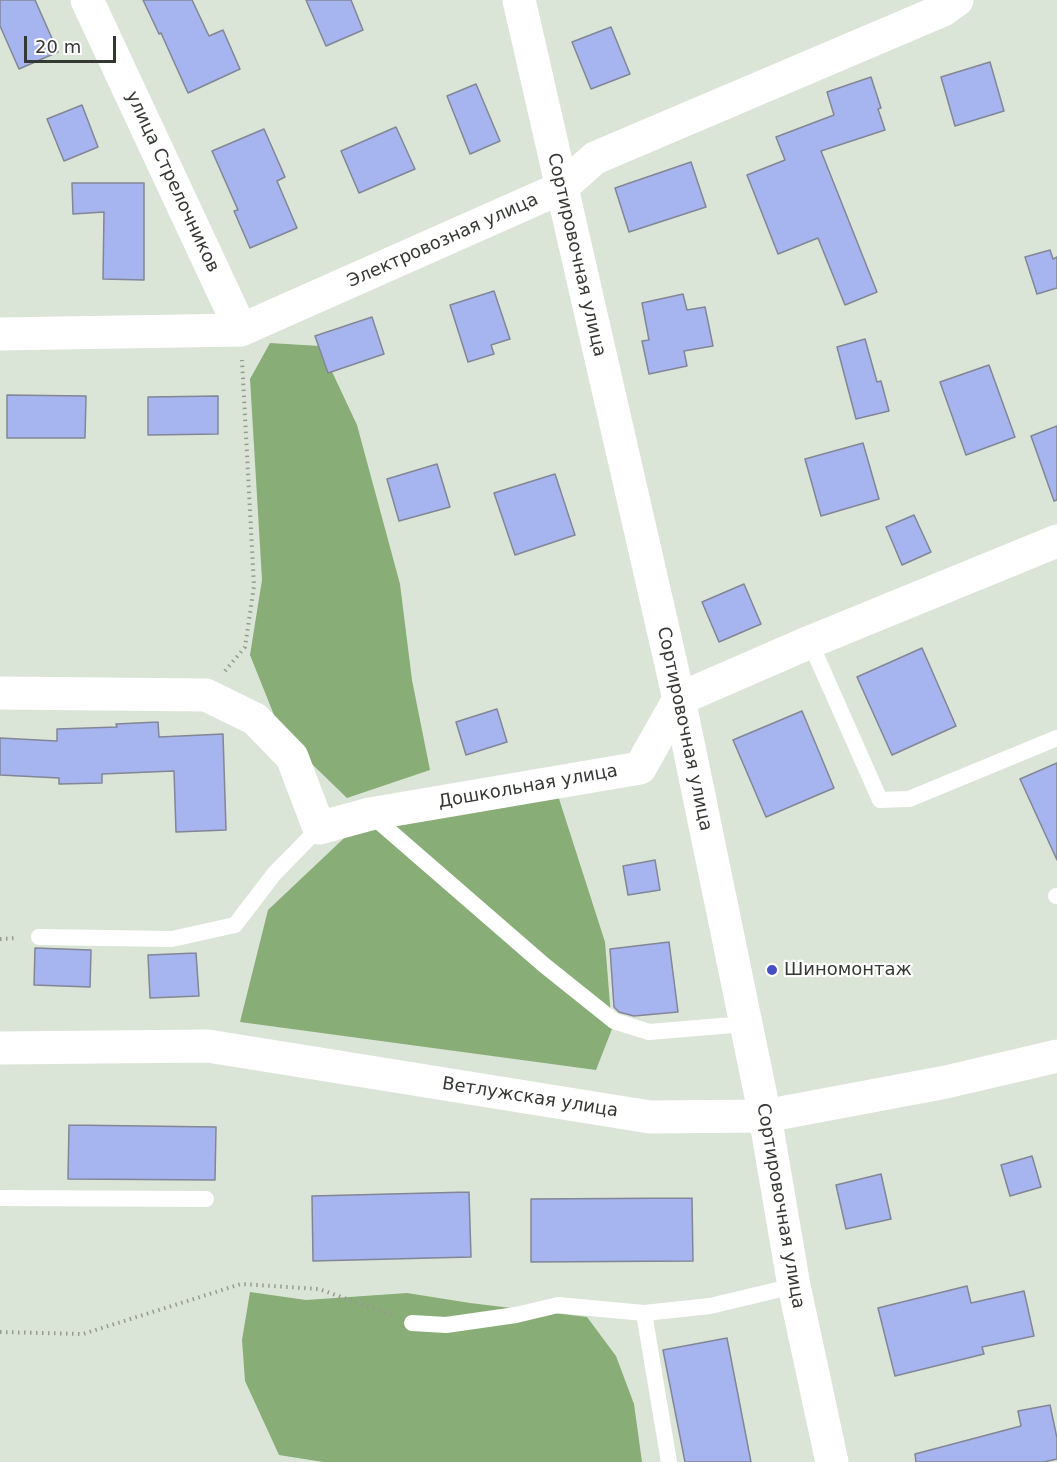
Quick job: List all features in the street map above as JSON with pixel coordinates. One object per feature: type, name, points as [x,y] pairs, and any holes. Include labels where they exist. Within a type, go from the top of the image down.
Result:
[{"type":"street","name":"улица Стрелочников","points":[[87,0],[241,330]]},
{"type":"street","name":"Сортировочная улица","points":[[519,0],[679,699],[765,1116],[794,1286],[832,1462]]},
{"type":"street","name":"Электровозная улица","points":[[0,334],[241,330],[561,188],[595,158],[942,10],[957,0]]},
{"type":"street","points":[[679,699],[810,642],[1057,541]]},
{"type":"street","points":[[0,693],[206,695],[255,719],[292,757],[319,828]]},
{"type":"street","name":"Дошкольная улица","points":[[319,828],[370,814],[640,768],[679,699]]},
{"type":"street","name":"Ветлужская улица","points":[[0,1048],[208,1046],[650,1117],[765,1116],[946,1082],[1057,1056]]},
{"type":"lane","points":[[810,642],[880,800],[909,799],[1057,738]]},
{"type":"lane","points":[[370,814],[544,965],[614,1021],[649,1032],[745,1024]]},
{"type":"lane","points":[[39,937],[172,939],[235,925],[274,874],[319,828]]},
{"type":"lane","points":[[0,1198],[206,1199]]},
{"type":"lane","points":[[412,1323],[446,1325],[516,1315],[558,1305],[644,1313],[710,1306],[794,1286]]},
{"type":"lane","points":[[644,1313],[669,1462]]},
{"type":"path","points":[[206,695],[245,647],[254,586],[241,330]]},
{"type":"path","points":[[0,1332],[83,1334],[240,1284],[319,1289],[412,1323]]},
{"type":"green space","points":[[270,343],[320,346],[357,425],[400,584],[412,680],[430,770],[347,798],[282,735],[250,655],[262,580],[250,379]]},
{"type":"green space","points":[[553,780],[605,942],[612,1029],[596,1070],[240,1022],[268,910],[359,824]]},
{"type":"green space","points":[[250,1292],[306,1300],[407,1293],[587,1317],[616,1356],[634,1404],[642,1462],[323,1462],[279,1455],[245,1381],[242,1340]]},
{"type":"building","points":[[0,0],[35,0],[58,52],[19,69],[0,26]]},
{"type":"building","points":[[143,0],[192,0],[209,36],[223,30],[240,69],[188,93],[161,33],[159,34]]},
{"type":"building","points":[[306,0],[351,0],[363,30],[326,46]]},
{"type":"building","points":[[611,27],[630,74],[591,89],[572,42]]},
{"type":"building","points":[[990,62],[1004,111],[955,126],[941,77]]},
{"type":"building","points":[[871,77],[885,130],[821,151],[877,292],[845,305],[818,238],[778,254],[747,175],[785,160],[776,137],[834,115],[827,92]]},
{"type":"building","points":[[476,84],[500,141],[470,154],[447,96]]},
{"type":"building","points":[[82,105],[98,147],[64,161],[47,119]]},
{"type":"building","points":[[396,127],[415,169],[359,193],[341,151]]},
{"type":"building","points":[[264,129],[285,177],[277,181],[297,228],[250,248],[234,211],[238,210],[212,151]]},
{"type":"building","points":[[691,162],[706,207],[629,232],[615,188]]},
{"type":"building","points":[[72,183],[144,183],[144,280],[103,279],[104,212],[73,214]]},
{"type":"building","points":[[1050,250],[1053,259],[1057,257],[1057,288],[1037,294],[1025,257]]},
{"type":"building","points":[[494,291],[510,339],[491,345],[494,354],[468,362],[450,305]]},
{"type":"building","points":[[683,294],[687,310],[705,307],[713,346],[684,351],[687,366],[649,374],[642,341],[649,340],[642,303]]},
{"type":"building","points":[[372,317],[384,354],[328,373],[315,336]]},
{"type":"building","points":[[865,339],[877,382],[881,381],[889,411],[856,419],[837,347]]},
{"type":"building","points":[[989,365],[1015,437],[966,455],[940,382]]},
{"type":"building","points":[[7,395],[86,396],[85,438],[7,438]]},
{"type":"building","points":[[218,396],[218,434],[148,435],[148,397]]},
{"type":"building","points":[[1057,426],[1057,500],[1054,501],[1031,436]]},
{"type":"building","points":[[863,443],[879,499],[821,516],[805,459]]},
{"type":"building","points":[[437,464],[450,507],[399,521],[387,479]]},
{"type":"building","points":[[555,474],[575,535],[515,555],[494,493]]},
{"type":"building","points":[[914,515],[931,552],[902,565],[886,527]]},
{"type":"building","points":[[744,584],[761,624],[719,642],[702,602]]},
{"type":"building","points":[[922,648],[956,726],[892,755],[857,677]]},
{"type":"building","points":[[497,709],[507,742],[466,755],[456,722]]},
{"type":"building","points":[[802,711],[834,788],[766,817],[733,740]]},
{"type":"building","points":[[158,722],[159,737],[223,734],[226,830],[176,832],[174,771],[102,774],[102,783],[59,784],[59,778],[0,775],[0,738],[57,741],[57,729],[117,727],[116,724]]},
{"type":"building","points":[[1057,763],[1057,860],[1020,779]]},
{"type":"building","points":[[655,860],[660,890],[628,895],[623,866]]},
{"type":"building","points":[[669,942],[678,1012],[634,1016],[619,1012],[614,1007],[610,949]]},
{"type":"building","points":[[35,948],[91,950],[90,987],[34,985]]},
{"type":"building","points":[[196,953],[199,996],[150,998],[148,955]]},
{"type":"building","points":[[69,1125],[216,1127],[215,1180],[68,1179]]},
{"type":"building","points":[[1032,1156],[1041,1187],[1010,1196],[1001,1165]]},
{"type":"building","points":[[881,1174],[891,1219],[846,1229],[836,1185]]},
{"type":"building","points":[[469,1192],[471,1257],[313,1261],[312,1196]]},
{"type":"building","points":[[692,1198],[693,1261],[531,1262],[531,1199]]},
{"type":"building","points":[[967,1286],[971,1303],[1024,1291],[1034,1336],[982,1347],[984,1354],[895,1376],[878,1308]]},
{"type":"building","points":[[727,1338],[751,1462],[685,1462],[663,1350]]},
{"type":"building","points":[[1050,1405],[1057,1438],[1057,1459],[1044,1462],[916,1462],[915,1454],[1021,1426],[1018,1411]]},
{"type":"place","name":"Шиномонтаж","points":[[772,970]]}]
